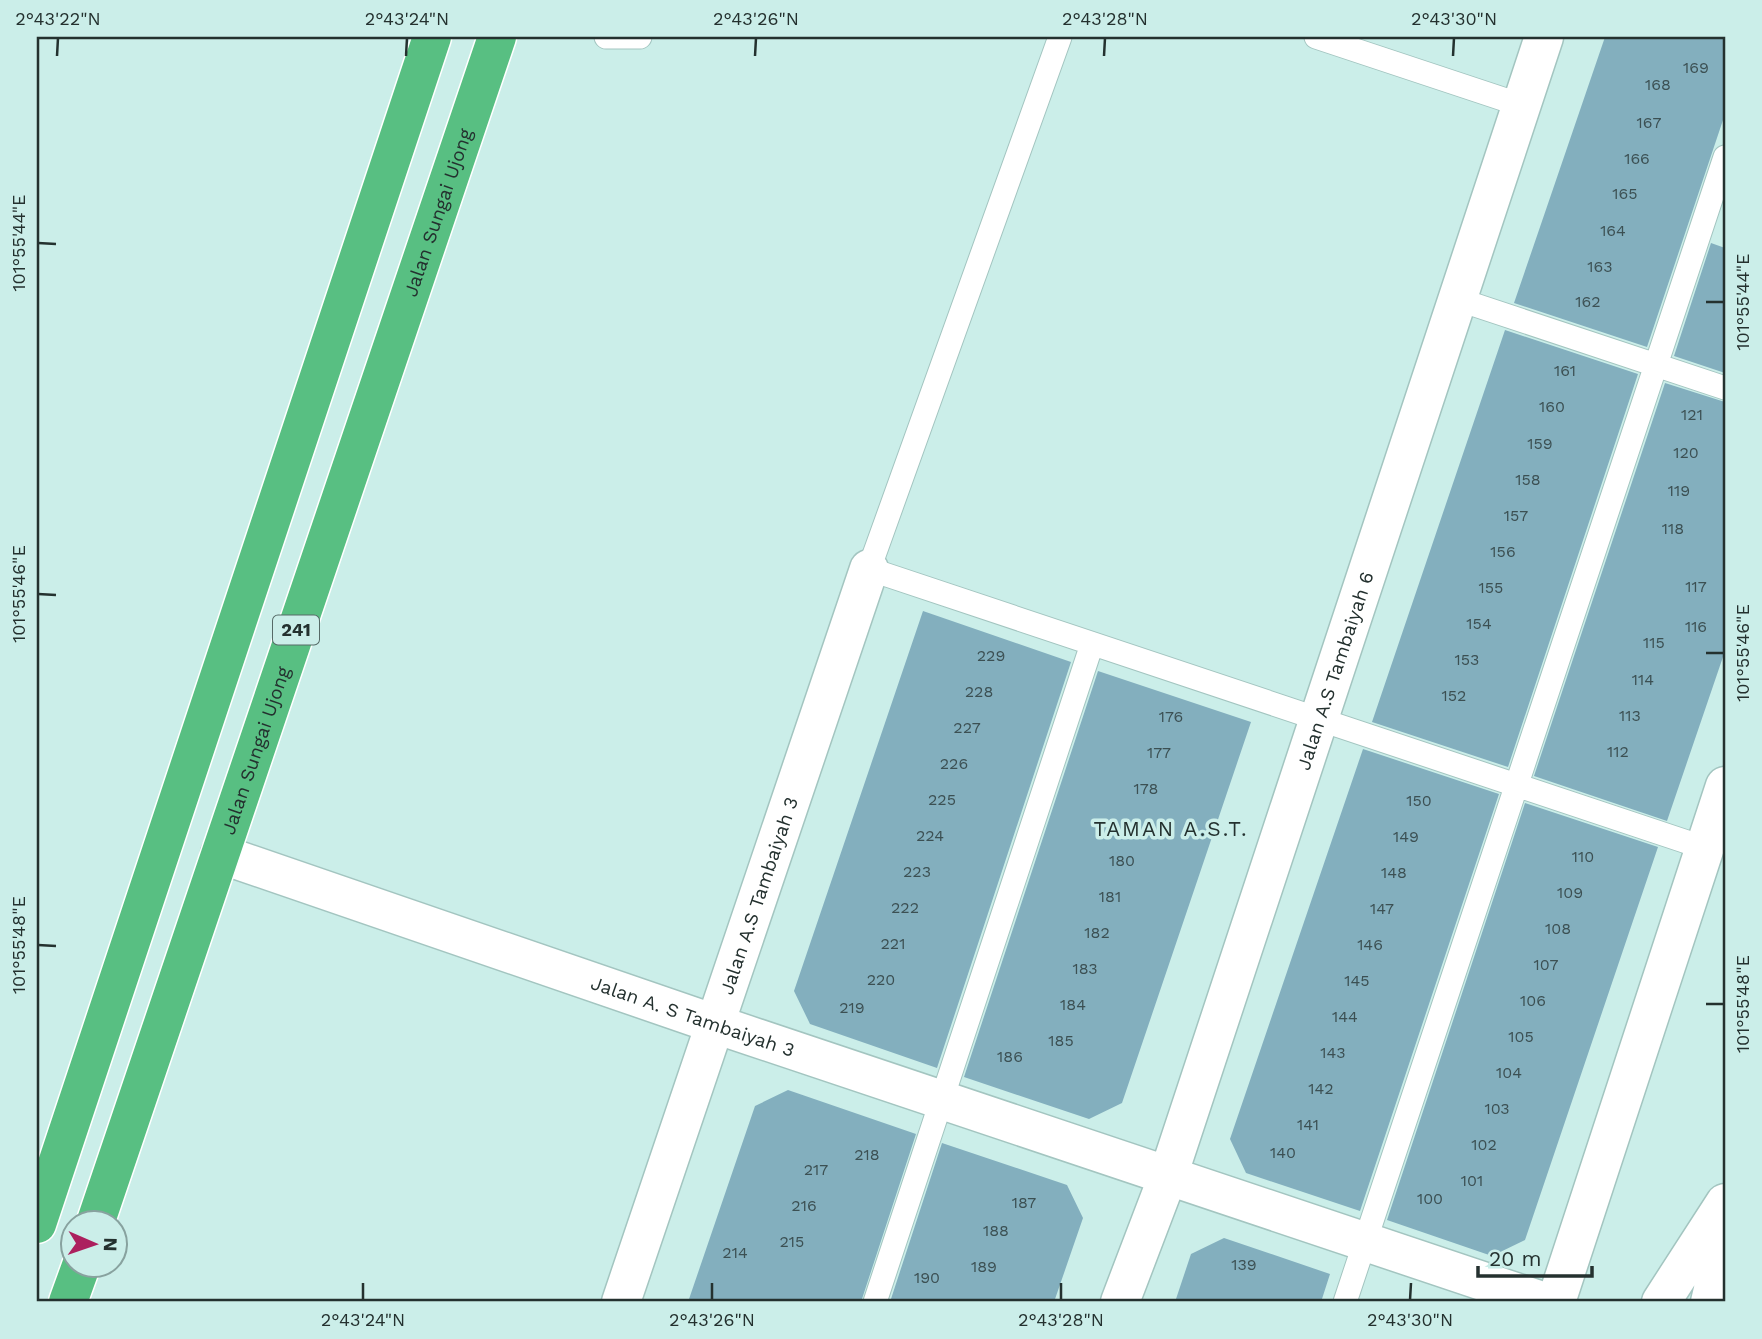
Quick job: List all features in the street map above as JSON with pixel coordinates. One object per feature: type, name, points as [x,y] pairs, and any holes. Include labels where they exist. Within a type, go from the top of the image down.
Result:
[{"type":"highway","points":[[37,1224],[432,37]]},
{"type":"highway","name":"Jalan Sungai Ujong","points":[[99,1210],[497,37]]},
{"type":"highway","points":[[68,1302],[76,1280]]},
{"type":"street","name":"Jalan A.S Tambaiyah 6","points":[[1120,1302],[1168,1176],[1544,37]]},
{"type":"street","name":"Jalan A.S Tambaiyah 3","points":[[621,1302],[869,569]]},
{"type":"street","points":[[1556,1302],[1725,786]]},
{"type":"street","name":"Jalan A. S Tambaiyah 3","points":[[220,854],[715,1024],[1545,1302]]},
{"type":"street","points":[[1661,1302],[1725,1203]]},
{"type":"street","points":[[1710,1302],[1725,1238]]},
{"type":"lane","points":[[606,37],[640,37]]},
{"type":"lane","points":[[1060,37],[869,569],[1705,848]]},
{"type":"lane","points":[[1316,37],[1521,105]]},
{"type":"lane","points":[[1345,1302],[1725,158]]},
{"type":"lane","points":[[1457,299],[1725,388]]},
{"type":"lane","points":[[875,1302],[1092,644]]},
{"type":"building","points":[[1605,37],[1725,37],[1725,114],[1647,347],[1514,303]]},
{"type":"building","points":[[1711,243],[1725,248],[1725,373],[1674,356]]},
{"type":"building","points":[[1505,330],[1638,374],[1508,767],[1372,722]]},
{"type":"building","points":[[1665,383],[1725,402],[1725,651],[1667,821],[1534,776]]},
{"type":"building","points":[[923,611],[1071,662],[937,1068],[810,1024],[794,991]]},
{"type":"building","points":[[1098,671],[1251,722],[1122,1103],[1089,1119],[964,1077]]},
{"type":"building","points":[[1363,749],[1499,794],[1360,1211],[1246,1173],[1230,1139]]},
{"type":"building","points":[[1525,803],[1658,847],[1525,1240],[1492,1256],[1387,1220]]},
{"type":"building","points":[[788,1090],[916,1134],[861,1302],[688,1302],[755,1106]]},
{"type":"building","points":[[942,1143],[1067,1185],[1083,1218],[1054,1302],[890,1302]]},
{"type":"building","points":[[1224,1238],[1330,1274],[1321,1302],[1175,1302],[1191,1254]]},
{"type":"district","name":"TAMAN A.S.T.","points":[[1171,829]]}]
